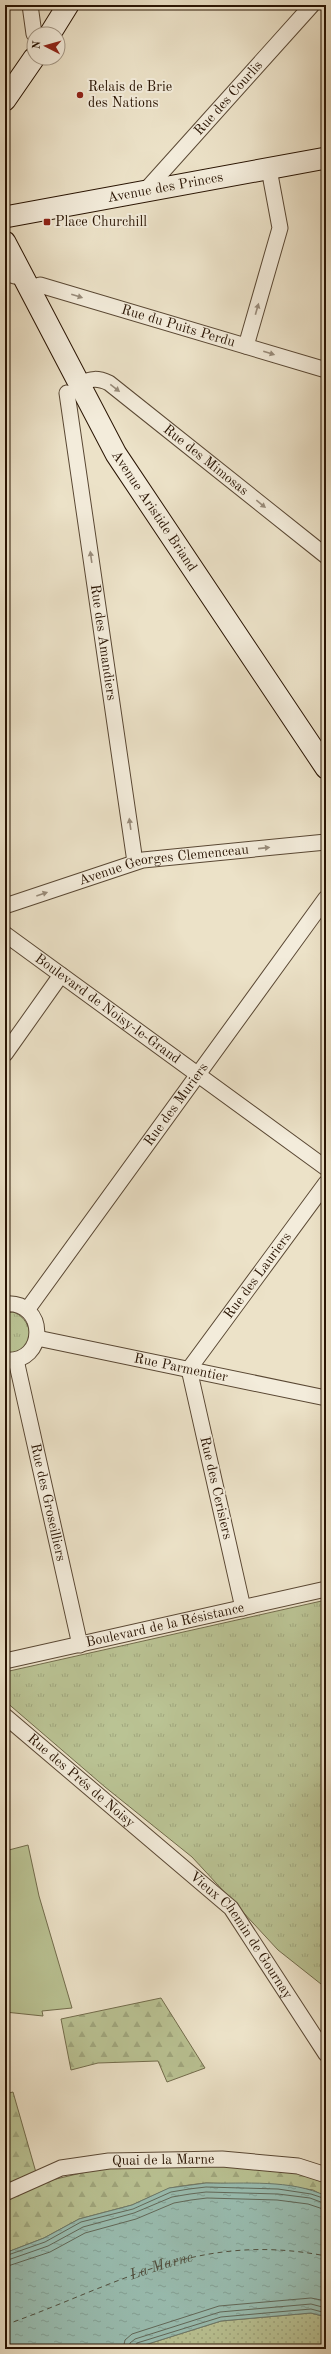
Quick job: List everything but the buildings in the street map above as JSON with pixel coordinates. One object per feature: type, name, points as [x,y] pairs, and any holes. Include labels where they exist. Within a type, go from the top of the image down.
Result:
[{"type":"street","points":[[30,5],[33,26]]},
{"type":"street","points":[[55,26],[68,5]]},
{"type":"street","name":"Rue des Courlis","points":[[145,191],[312,5]]},
{"type":"street","points":[[5,100],[28,66]]},
{"type":"street","name":"Avenue des Princes","points":[[5,217],[326,158]]},
{"type":"street","points":[[246,346],[280,228],[269,169]]},
{"type":"street","name":"Avenue Aristide Briand","points":[[5,242],[19,278],[74,388],[94,411],[116,454],[326,768]]},
{"type":"street","name":"Rue du Puits Perdu","points":[[19,278],[326,370]]},
{"type":"street","name":"Rue des Mimosas","points":[[74,388],[89,379],[99,378],[109,383],[326,556]]},
{"type":"street","name":"Rue des Amandiers","points":[[74,388],[71,422],[135,862]]},
{"type":"street","points":[[71,422],[94,411]]},
{"type":"street","name":"Avenue Georges Clemenceau","points":[[5,906],[135,862],[326,842]]},
{"type":"street","name":"Rue des Muriers","points":[[27,1310],[326,898]]},
{"type":"street","name":"Boulevard de Noisy-le-Grand","points":[[5,934],[326,1168]]},
{"type":"street","points":[[5,1054],[61,975]]},
{"type":"street","name":"Rue des Lauriers","points":[[189,1369],[326,1183]]},
{"type":"street","points":[[5,1304],[16,1304],[27,1310],[36,1323],[37,1338],[30,1352],[10,1360]]},
{"type":"street","name":"Rue Parmentier","points":[[37,1338],[326,1398]]},
{"type":"street","name":"Rue des Groseilliers","points":[[10,1360],[80,1645]]},
{"type":"street","name":"Rue des Cerisiers","points":[[189,1369],[243,1608]]},
{"type":"street","name":"Boulevard de la Résistance","points":[[5,1661],[326,1589]]},
{"type":"street","name":"Rue des Prés de Noisy","points":[[5,1716],[140,1830]]},
{"type":"street","name":"Vieux Chemin de Gournay","points":[[140,1830],[231,1908],[326,2054]]},
{"type":"street","name":"Quai de la Marne","points":[[5,2193],[61,2168],[109,2161],[222,2159],[298,2166],[326,2175]]},
{"type":"green space","points":[[13,1312],[24,1319],[30,1337],[24,1348],[15,1352],[5,1353],[5,1313]]},
{"type":"green space","points":[[326,1600],[326,1988],[278,1950],[192,1857],[105,1787],[5,1701],[5,1672]]},
{"type":"green space","points":[[28,1845],[39,1896],[72,2008],[42,2011],[43,2016],[5,2012],[5,1851]]},
{"type":"green space","points":[[161,1998],[205,2068],[167,2082],[158,2061],[98,2063],[71,2070],[61,2019]]},
{"type":"green space","points":[[13,2092],[39,2183],[111,2166],[157,2160],[326,2176],[326,2197],[313,2190],[278,2185],[206,2183],[170,2188],[132,2205],[79,2219],[44,2238],[5,2253],[5,2094]]},
{"type":"green space","points":[[311,2313],[326,2317],[326,2349],[132,2349],[221,2321]]},
{"type":"water","name":"La Marne","points":[[206,2183],[283,2185],[298,2187],[326,2196],[326,2317],[311,2313],[221,2321],[132,2349],[5,2349],[5,2253],[44,2238],[79,2219],[132,2205],[169,2188]]},
{"type":"ferry route","points":[[5,2325],[123,2279],[161,2266],[199,2256],[238,2250],[280,2250],[326,2256]]},
{"type":"place","name":"Relais de Brie des Nations","points":[[80,95]]},
{"type":"place","name":"Place Churchill","points":[[47,222]]}]
